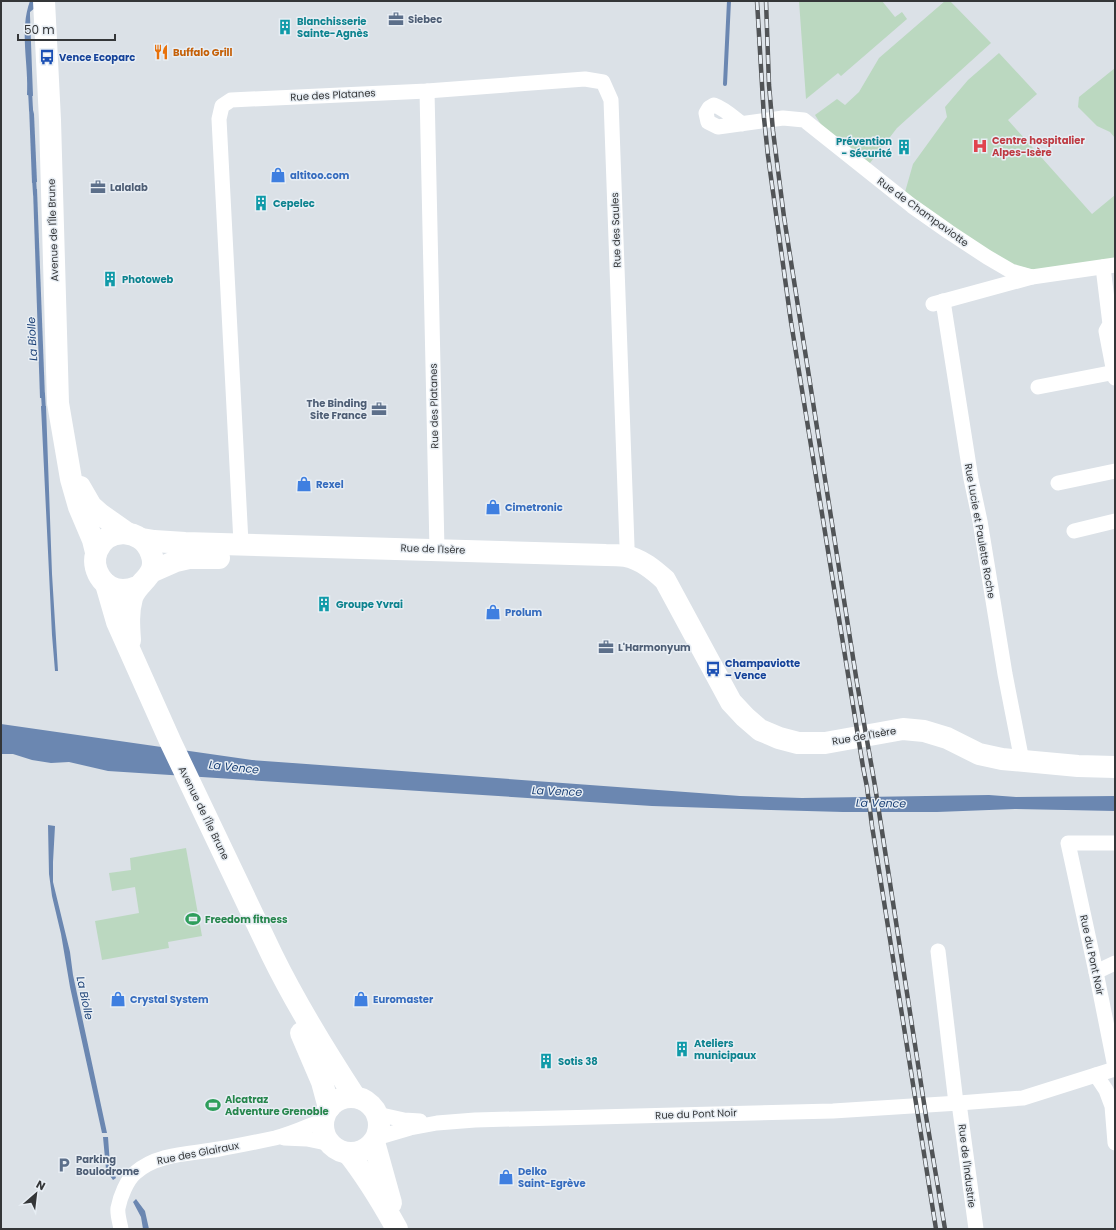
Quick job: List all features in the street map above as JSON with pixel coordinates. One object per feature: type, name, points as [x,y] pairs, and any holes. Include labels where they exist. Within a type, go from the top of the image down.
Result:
[{"type":"street","name":"Avenue de l'Île Brune","points":[[44,1],[50,120],[58,403],[71,479],[79,507],[93,540],[96,552]]},
{"type":"street","name":"Rue des Saules","points":[[427,91],[585,79],[603,82],[611,100],[628,546],[618,562]]},
{"type":"street","name":"Rue des Platanes","points":[[241,550],[219,119],[222,106],[231,100],[427,91],[437,550]]},
{"type":"street","name":"Rue de Champaviotte","points":[[742,124],[783,118],[804,120],[912,206],[948,232],[1011,271],[1032,277],[1109,266]]},
{"type":"street","points":[[1038,387],[1115,374],[1106,331],[1110,324],[1109,266]]},
{"type":"street","name":"Rue Lucie et Paulette Roche","points":[[1022,761],[1004,674],[980,521],[938,303],[1032,277]]},
{"type":"street","name":"Avenue de l'Île Brune","points":[[67,458],[77,483],[91,506],[100,514],[135,536]]},
{"type":"street","points":[[1058,483],[1115,471]]},
{"type":"street","points":[[1074,531],[1115,521]]},
{"type":"street","points":[[119,533],[135,536],[148,546],[152,554],[153,563],[144,580],[130,590],[113,588],[106,584],[97,573],[95,566],[96,552],[105,539],[112,535],[119,533]]},
{"type":"street","name":"Rue de l'Isère","points":[[135,536],[154,541],[241,550],[618,562]]},
{"type":"street","name":"Rue de l'Isère","points":[[144,580],[176,561],[241,550],[437,550],[606,554],[618,562],[620,568],[636,573],[654,585],[678,605],[731,702],[760,730],[779,738],[798,743],[825,743],[903,729],[924,731],[947,738],[979,754],[1022,761],[1078,766],[1115,767]]},
{"type":"street","name":"Avenue de l'Île Brune","points":[[130,650],[129,618],[133,597],[144,580]]},
{"type":"street","name":"Avenue de l'Île Brune","points":[[106,584],[117,622],[189,783],[282,975],[325,1051],[355,1097]]},
{"type":"street","name":"Rue du Pont Noir","points":[[375,1140],[410,1128],[437,1123],[482,1120],[834,1111],[1023,1098],[1115,1068],[1068,843],[1115,843]]},
{"type":"street","points":[[938,951],[958,1103]]},
{"type":"street","points":[[1096,972],[1115,963]]},
{"type":"street","name":"Avenue de l'Île Brune","points":[[282,975],[291,1009],[322,1082],[326,1114]]},
{"type":"street","points":[[1096,1075],[1106,1090],[1112,1106],[1115,1143]]},
{"type":"street","points":[[355,1097],[368,1102],[377,1114],[379,1125],[375,1140],[398,1229],[365,1174],[340,1148],[326,1137],[324,1129],[326,1114],[334,1102],[340,1099],[355,1097]]},
{"type":"street","name":"Rue de l'Industrie","points":[[958,1103],[976,1229]]},
{"type":"street","name":"Rue des Glairaux","points":[[121,1229],[118,1209],[120,1200],[129,1181],[143,1166],[170,1156],[218,1150],[277,1137],[326,1114]]},
{"type":"street","name":"Rue du Pont Noir","points":[[377,1114],[404,1120],[437,1123]]},
{"type":"street","name":"Rue des Glairaux","points":[[277,1137],[307,1139],[340,1148]]},
{"type":"street","points":[[340,1148],[356,1152],[364,1150],[375,1140]]},
{"type":"green space","points":[[799,1],[882,1],[895,17],[902,12],[907,19],[841,76],[838,73],[806,99]]},
{"type":"green space","points":[[945,1],[950,1],[991,43],[897,128],[870,163],[864,162],[825,131],[815,115],[837,99],[845,105],[859,92],[879,58]]},
{"type":"green space","points":[[999,53],[1037,94],[1008,120],[1092,214],[1115,195],[1115,259],[1034,270],[1015,265],[994,255],[905,192],[913,164],[947,117],[945,107],[968,80]]},
{"type":"green space","points":[[1115,68],[1115,138],[1110,132],[1097,126],[1078,107],[1079,97]]},
{"type":"green space","points":[[186,848],[202,936],[168,942],[169,948],[102,960],[95,921],[139,913],[135,887],[112,891],[109,873],[131,870],[130,858]]},
{"type":"water","points":[[30,1],[34,1],[36,7],[30,12],[33,96],[27,95],[25,36],[25,24]]},
{"type":"water","points":[[29,106],[32,106],[34,114],[37,182],[32,183]]},
{"type":"water","points":[[33,189],[37,189],[45,398],[40,398]]},
{"type":"water","points":[[41,406],[46,406],[52,574],[58,671],[55,671],[52,635]]},
{"type":"water","name":"La Vence","points":[[1,724],[252,760],[740,796],[802,798],[989,795],[1016,797],[1115,796],[1115,811],[1015,809],[937,812],[843,812],[652,806],[108,771],[69,762],[51,763],[32,760],[13,754],[1,754]]},
{"type":"water","points":[[48,825],[55,826],[53,882],[70,952],[73,975],[107,1133],[102,1133],[52,896],[49,874]]},
{"type":"water","points":[[103,1137],[108,1137],[110,1165],[116,1178],[113,1180],[106,1169]]},
{"type":"water","points":[[136,1199],[145,1211],[149,1229],[143,1229],[141,1217],[133,1202]]},
{"type":"waterway","points":[[725,84],[729,1]]},
{"type":"waterway","name":"La Biolle","points":[[30,90],[31,110]]},
{"type":"waterway","name":"La Biolle","points":[[34,178],[35,194]]},
{"type":"waterway","name":"La Biolle","points":[[43,394],[44,411]]},
{"type":"railway","points":[[757,1],[764,118],[768,156],[791,322],[867,787],[936,1229]]},
{"type":"railway","points":[[766,1],[769,85],[773,131],[784,217],[945,1229]]},
{"type":"place","name":"Siebec","points":[[396,19]]},
{"type":"place","name":"Blanchisserie Sainte-Agnès","points":[[285,27]]},
{"type":"place","name":"Buffalo Grill","points":[[161,52]]},
{"type":"place","name":"Vence Ecoparc","points":[[47,57]]},
{"type":"place","name":"Centre hospitalier Alpes-Isère","points":[[980,146]]},
{"type":"place","name":"Prévention - Sécurité","points":[[904,147]]},
{"type":"place","name":"altitoo.com","points":[[278,175]]},
{"type":"place","name":"Lalalab","points":[[98,187]]},
{"type":"place","name":"Cepelec","points":[[261,203]]},
{"type":"place","name":"Photoweb","points":[[110,279]]},
{"type":"place","name":"The Binding Site France","points":[[379,409]]},
{"type":"place","name":"Rexel","points":[[304,484]]},
{"type":"place","name":"Cimetronic","points":[[493,507]]},
{"type":"place","name":"Groupe Yvrai","points":[[324,604]]},
{"type":"place","name":"Prolum","points":[[493,612]]},
{"type":"place","name":"L'Harmonyum","points":[[606,647]]},
{"type":"place","name":"Champaviotte – Vence","points":[[713,669]]},
{"type":"place","name":"Freedom fitness","points":[[193,919]]},
{"type":"place","name":"Crystal System","points":[[118,999]]},
{"type":"place","name":"Euromaster","points":[[361,999]]},
{"type":"place","name":"Ateliers municipaux","points":[[682,1049]]},
{"type":"place","name":"Sotis 38","points":[[546,1061]]},
{"type":"place","name":"Alcatraz Adventure Grenoble","points":[[213,1105]]},
{"type":"place","name":"Parking Boulodrome","points":[[64,1165]]},
{"type":"place","name":"Delko Saint-Egrève","points":[[506,1177]]}]
